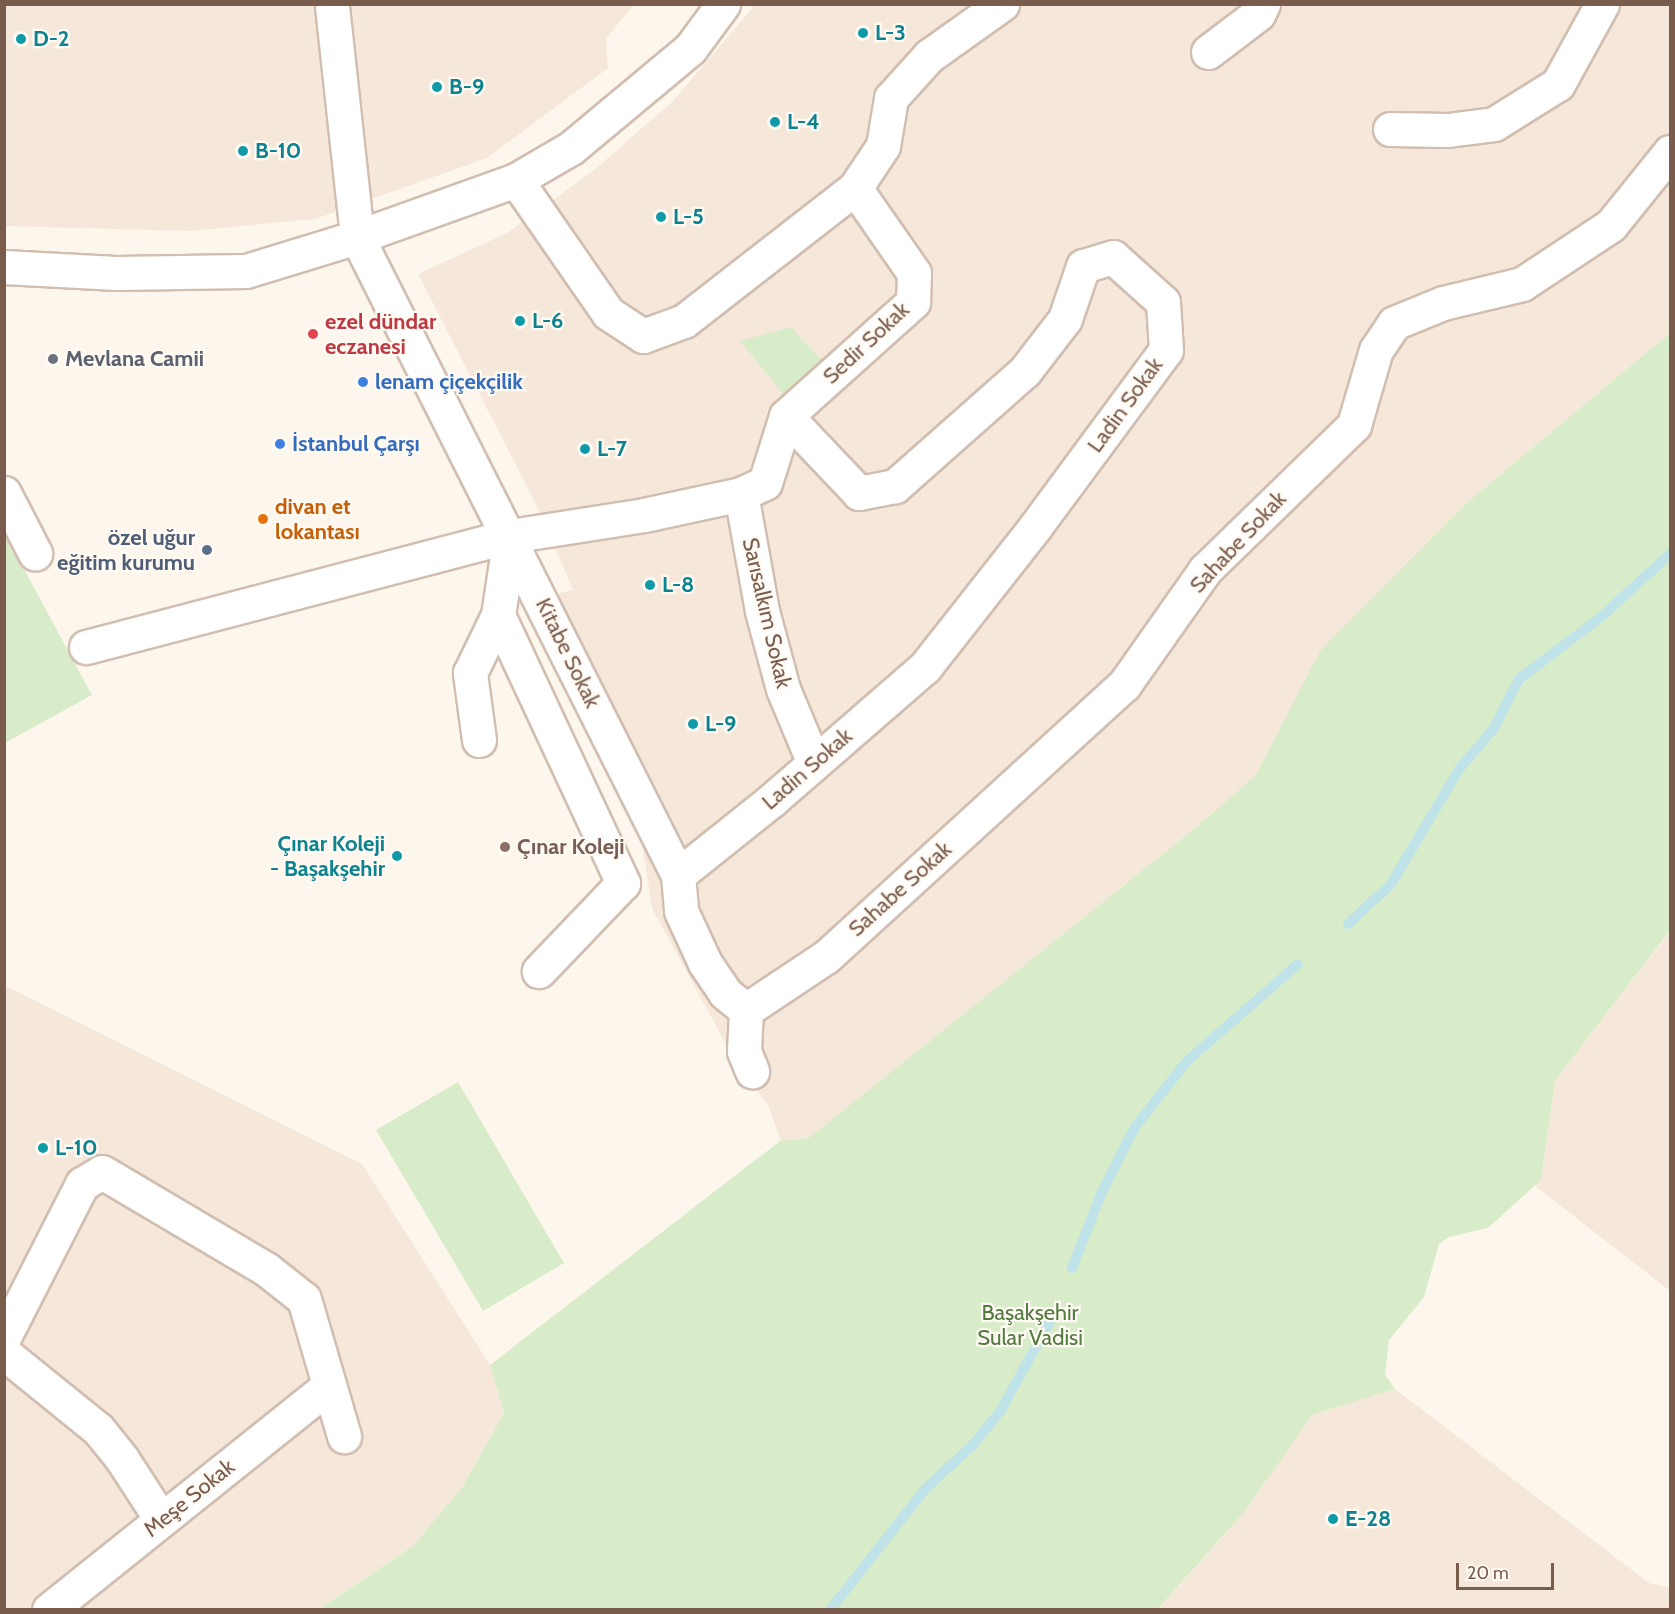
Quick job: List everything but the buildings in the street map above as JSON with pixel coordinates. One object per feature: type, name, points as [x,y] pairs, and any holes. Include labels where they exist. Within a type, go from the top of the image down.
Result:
[{"type":"street","points":[[4,267],[116,273],[246,271],[357,237],[516,180],[571,148],[690,49],[723,4]]},
{"type":"street","points":[[516,180],[608,313],[643,336],[684,321],[855,188],[883,146],[891,98],[929,56],[1002,4]]},
{"type":"street","points":[[1208,52],[1258,14],[1263,4]]},
{"type":"street","points":[[1390,129],[1449,130],[1494,124],[1558,84],[1602,4]]},
{"type":"street","points":[[332,6],[357,237]]},
{"type":"street","name":"Sahabe Sokak","points":[[746,1010],[827,956],[1124,685],[1205,570],[1353,425],[1376,350],[1394,323],[1443,303],[1522,284],[1611,225],[1671,152]]},
{"type":"street","name":"Sedir Sokak","points":[[786,416],[913,302],[914,273],[855,188]]},
{"type":"street","name":"Kitabe Sokak","points":[[357,237],[510,536],[678,875],[681,911],[705,963],[725,993],[746,1010]]},
{"type":"street","name":"Ladin Sokak","points":[[678,875],[814,763],[925,667],[1035,527],[1166,350],[1163,302],[1113,257],[1083,266],[1065,319],[1026,371],[895,486],[859,493],[786,416]]},
{"type":"street","points":[[86,647],[510,536],[644,516],[741,494],[765,483],[786,416]]},
{"type":"street","points":[[4,493],[35,553]]},
{"type":"street","name":"Sarısalkım Sokak","points":[[741,494],[762,611],[777,667],[814,763]]},
{"type":"street","points":[[479,740],[470,673],[498,615],[510,536]]},
{"type":"street","points":[[498,615],[623,883],[539,971]]},
{"type":"street","points":[[746,1010],[744,1051],[752,1071]]},
{"type":"street","points":[[4,1338],[82,1184],[102,1172],[266,1269],[304,1299],[344,1436]]},
{"type":"street","points":[[4,1353],[98,1429],[122,1459],[161,1520]]},
{"type":"street","name":"Meşe Sokak","points":[[49,1610],[328,1386]]},
{"type":"shaded area","points":[[5,5],[633,5],[606,39],[608,68],[487,158],[315,219],[190,231],[5,226]]},
{"type":"shaded area","points":[[755,5],[1670,5],[1670,333],[1464,505],[1289,715],[1256,775],[1200,824],[809,1138],[781,1141],[768,1105],[734,1059],[652,908],[640,829],[520,601],[573,590],[540,512],[418,274],[507,233],[593,171],[672,102]]},
{"type":"shaded area","points":[[1670,931],[1670,1291],[1535,1186],[1541,1180],[1555,1081]]},
{"type":"shaded area","points":[[4,985],[362,1164],[490,1365],[504,1413],[463,1486],[413,1546],[319,1609],[5,1609]]},
{"type":"shaded area","points":[[1395,1389],[1649,1583],[1670,1588],[1670,1610],[1158,1610],[1246,1510],[1312,1415]]},
{"type":"green space","points":[[791,327],[824,363],[786,397],[740,341]]},
{"type":"green space","name":"Başakşehir Sular Vadisi","points":[[1670,333],[1670,930],[1555,1081],[1541,1180],[1488,1228],[1449,1237],[1439,1244],[1424,1297],[1389,1340],[1385,1375],[1395,1389],[1312,1415],[1246,1510],[1158,1609],[319,1609],[413,1546],[463,1486],[504,1413],[490,1365],[780,1141],[809,1138],[1200,824],[1256,775],[1320,651],[1464,505]]},
{"type":"green space","points":[[5,534],[92,695],[4,743]]},
{"type":"green space","points":[[458,1082],[564,1263],[483,1311],[376,1130]]},
{"type":"waterway","points":[[1348,924],[1391,884],[1460,768],[1494,728],[1519,679],[1601,617],[1670,554]]},
{"type":"waterway","points":[[1072,1268],[1101,1194],[1135,1127],[1187,1061],[1298,964]]},
{"type":"waterway","points":[[830,1610],[926,1488],[973,1445],[1001,1410],[1054,1314]]},
{"type":"place","name":"L-3","points":[[863,33]]},
{"type":"place","name":"D-2","points":[[21,39]]},
{"type":"place","name":"B-9","points":[[437,87]]},
{"type":"place","name":"L-4","points":[[775,122]]},
{"type":"place","name":"B-10","points":[[243,151]]},
{"type":"place","name":"L-5","points":[[661,217]]},
{"type":"place","name":"L-6","points":[[520,321]]},
{"type":"place","name":"ezel dündar eczanesi","points":[[313,334]]},
{"type":"place","name":"Mevlana Camii","points":[[53,359]]},
{"type":"place","name":"lenam çiçekçilik","points":[[363,382]]},
{"type":"place","name":"İstanbul Çarşı","points":[[280,444]]},
{"type":"place","name":"L-7","points":[[585,449]]},
{"type":"place","name":"divan et lokantası","points":[[263,519]]},
{"type":"place","name":"özel uğur eğitim kurumu","points":[[207,550]]},
{"type":"place","name":"L-8","points":[[650,585]]},
{"type":"place","name":"L-9","points":[[693,724]]},
{"type":"place","name":"Çınar Koleji","points":[[505,847]]},
{"type":"place","name":"Çınar Koleji - Başakşehir","points":[[397,856]]},
{"type":"place","name":"L-10","points":[[43,1148]]},
{"type":"place","name":"E-28","points":[[1333,1519]]}]
